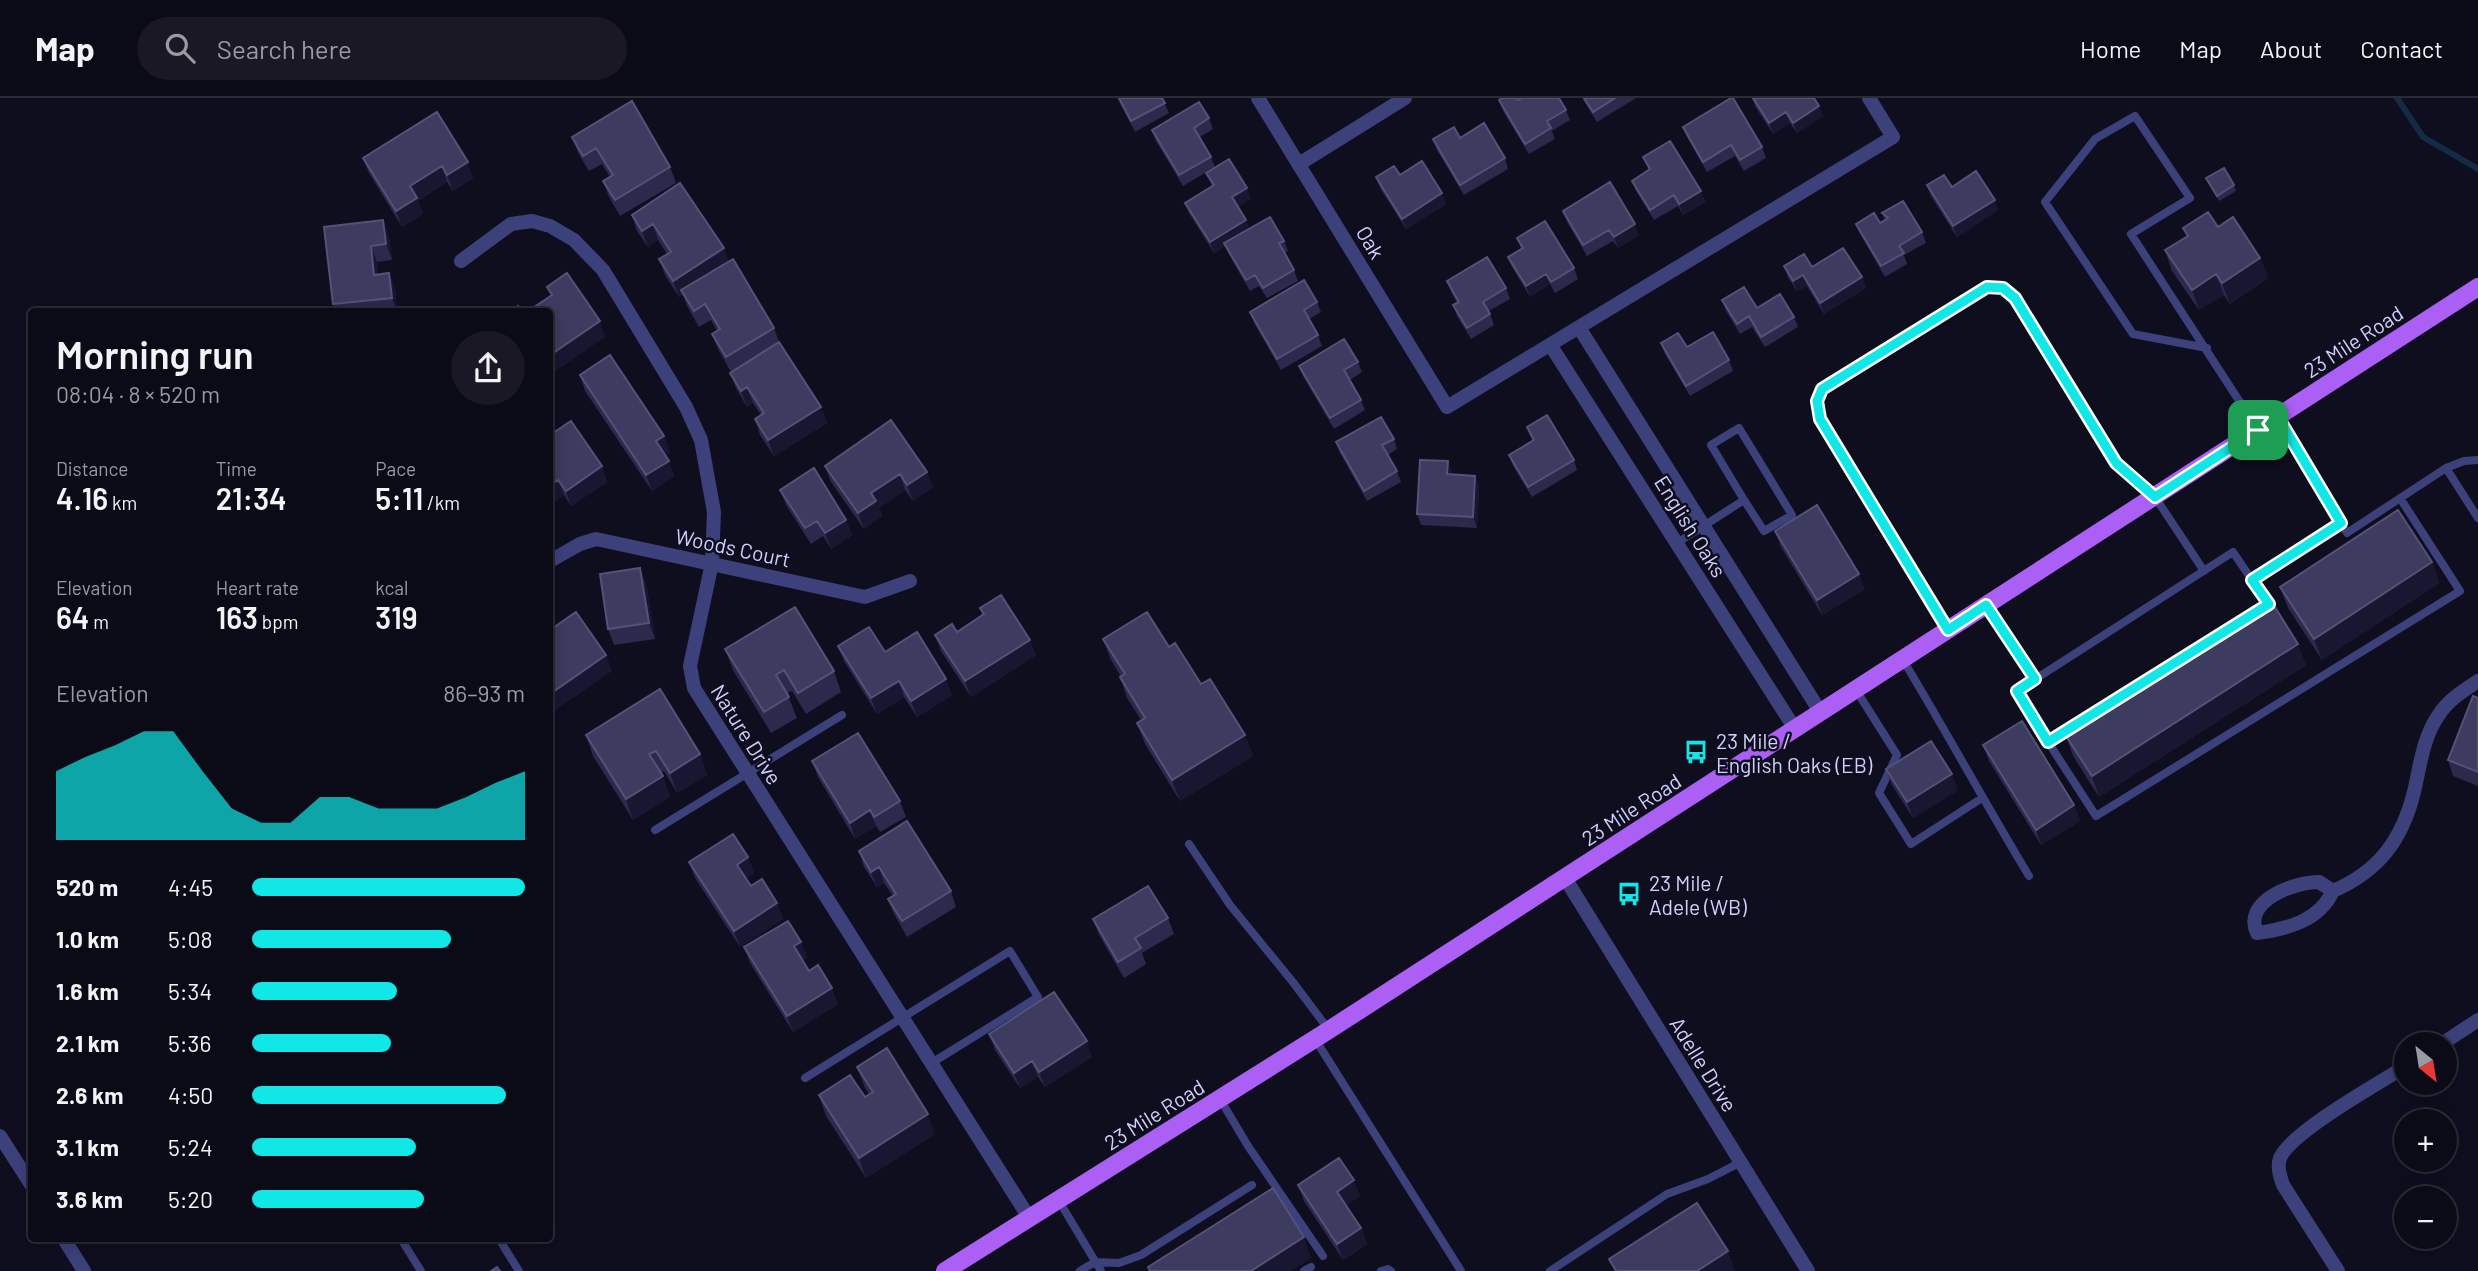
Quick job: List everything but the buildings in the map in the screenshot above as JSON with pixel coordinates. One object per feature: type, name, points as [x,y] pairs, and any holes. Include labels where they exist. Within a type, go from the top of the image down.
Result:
[{"type":"main road","name":"23 Mile Road","points":[[945,1271],[1322,1034],[2478,287]]},
{"type":"street","name":"Oak","points":[[1258,98],[1447,408],[1550,346]]},
{"type":"street","points":[[1299,164],[1405,98]]},
{"type":"street","points":[[1550,346],[1893,137],[1869,98]]},
{"type":"street","name":"Nature Drive","points":[[461,261],[512,224],[532,221],[550,226],[574,240],[603,270],[687,407],[701,440],[714,512],[712,564],[690,666],[694,688],[1030,1219]]},
{"type":"street","name":"English Oaks","points":[[1580,329],[1821,713]]},
{"type":"street","name":"English Oaks","points":[[1550,346],[1795,729]]},
{"type":"street","name":"Woods Court","points":[[553,559],[580,544],[596,539],[865,597],[910,581]]},
{"type":"street","points":[[2333,891],[2319,882],[2308,882],[2277,894],[2253,915],[2257,933],[2280,930],[2315,915],[2327,904],[2333,891],[2350,884],[2381,860],[2403,824],[2426,742],[2437,717],[2447,703],[2478,681]]},
{"type":"street","name":"Adelle Drive","points":[[1565,878],[1808,1271]]},
{"type":"street","points":[[2457,1034],[2478,1020]]},
{"type":"street","points":[[2338,1271],[2283,1185],[2279,1173],[2280,1159],[2300,1134],[2394,1074]]},
{"type":"street","points":[[0,1136],[28,1180]]},
{"type":"street","points":[[66,1242],[84,1271]]},
{"type":"lane","points":[[2207,348],[2133,334],[2045,202],[2095,139],[2135,116],[2190,198],[2131,234],[2207,348],[2258,430]]},
{"type":"lane","points":[[1948,630],[1820,419],[1817,401],[1822,389],[1987,287],[2003,288],[2015,298],[2116,463],[2155,497],[2204,571]]},
{"type":"lane","points":[[2278,417],[2347,533],[2446,468],[2465,461],[2478,460]]},
{"type":"lane","points":[[1739,428],[1792,515],[1764,531],[1744,500],[1711,445],[1739,428]]},
{"type":"lane","points":[[2446,468],[2478,518]]},
{"type":"lane","points":[[2048,742],[2269,604],[2233,552],[2017,691],[2048,742],[2096,817],[2460,591],[2400,498]]},
{"type":"lane","points":[[1677,543],[1744,500]]},
{"type":"lane","points":[[2252,580],[2341,523]]},
{"type":"lane","points":[[1986,605],[2035,679]]},
{"type":"lane","points":[[1903,660],[2029,876]]},
{"type":"lane","points":[[1856,690],[1897,755],[1879,793],[1911,844],[1982,799]]},
{"type":"lane","points":[[656,830],[842,715]]},
{"type":"lane","points":[[1189,844],[1230,905],[1292,981],[1461,1271]]},
{"type":"lane","points":[[805,1078],[1010,951],[1038,997],[930,1064]]},
{"type":"lane","points":[[1220,1099],[1248,1146],[1323,1256]]},
{"type":"lane","points":[[1550,1271],[1667,1194],[1708,1180],[1741,1162]]},
{"type":"lane","points":[[1080,1271],[1095,1262],[1119,1263],[1141,1255],[1252,1185]]},
{"type":"lane","points":[[1059,1201],[1101,1271]]},
{"type":"lane","points":[[403,1242],[421,1271]]},
{"type":"lane","points":[[501,1242],[519,1271]]},
{"type":"lane","points":[[1381,1271],[1391,1271]]},
{"type":"waterway","points":[[2397,98],[2423,137],[2478,169]]},
{"type":"place","name":"23 Mile / English Oaks (EB)","points":[[1696,752]]},
{"type":"place","name":"23 Mile / Adele (WB)","points":[[1629,894]]},
{"type":"route","points":[[1987,287],[2003,288],[2015,298],[2116,463],[2155,497],[2258,430],[2278,417],[2341,523],[2252,580],[2269,604],[2048,742],[2017,691],[2035,679],[1986,605],[1948,630],[1820,419],[1817,401],[1822,389],[1987,287]]}]
